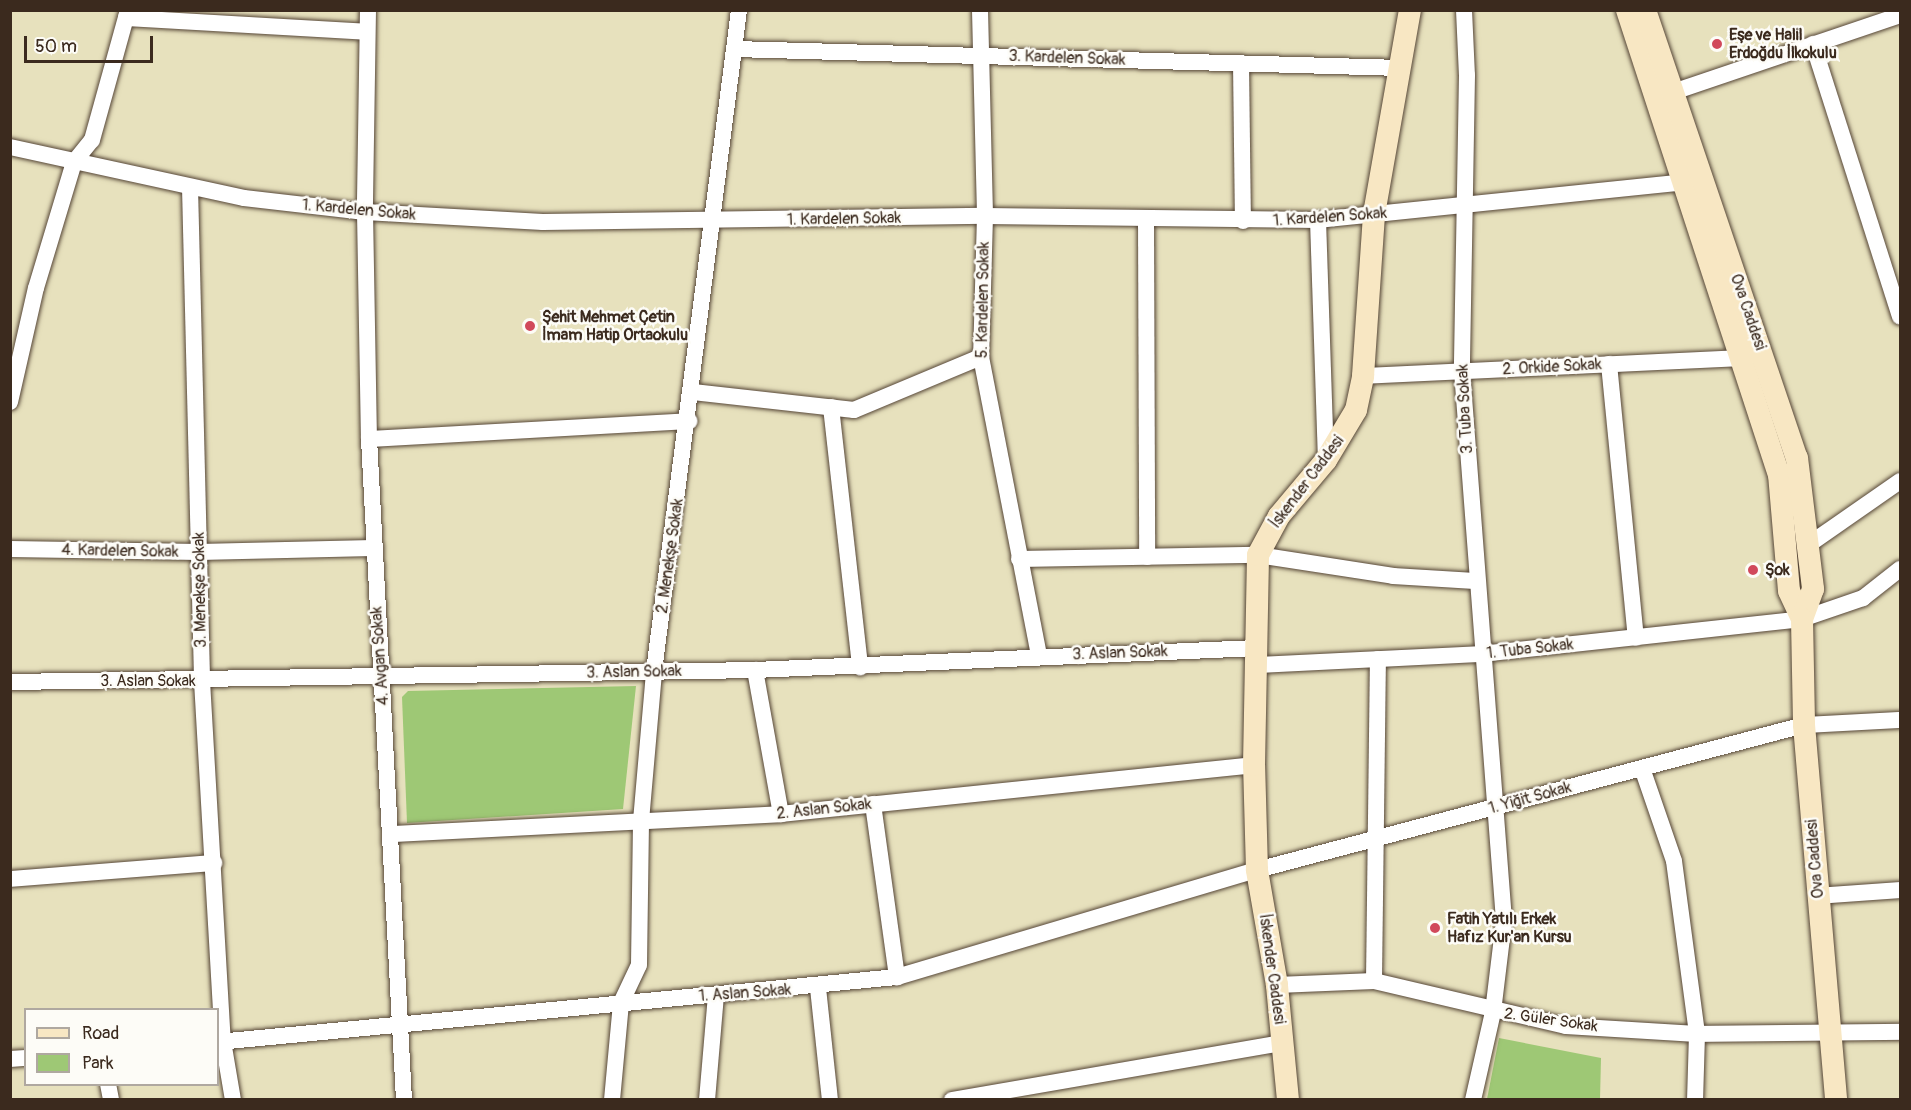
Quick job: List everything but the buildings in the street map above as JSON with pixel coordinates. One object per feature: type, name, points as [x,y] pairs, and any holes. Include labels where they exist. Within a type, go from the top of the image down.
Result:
[{"type":"street","name":"4. Avgan Sokak","points":[[368,10],[365,212],[369,439],[373,548],[402,1022],[404,1100]]},
{"type":"street","name":"2. Menekşe Sokak","points":[[612,1100],[621,1003],[639,965],[641,821],[654,671],[693,392],[709,222],[739,10]]},
{"type":"street","name":"5. Kardelen Sokak","points":[[980,10],[983,56],[985,216],[981,357],[1039,656]]},
{"type":"street","name":"İskender Caddesi","points":[[1288,1100],[1276,984],[1257,870],[1254,765],[1258,555],[1279,516],[1326,460],[1356,410],[1363,376],[1374,214],[1410,10]]},
{"type":"street","name":"3. Tuba Sokak","points":[[1464,10],[1467,75],[1462,371],[1475,582],[1504,921],[1493,1011],[1473,1100]]},
{"type":"street","name":"Ova Caddesi","points":[[1627,10],[1797,458],[1813,589],[1802,618],[1804,725],[1836,1100]]},
{"type":"street","name":"Ova Caddesi","points":[[1645,10],[1673,92],[1692,180],[1740,358],[1779,474],[1790,591],[1802,618]]},
{"type":"street","points":[[10,402],[36,288],[74,162],[92,140],[127,14],[367,32]]},
{"type":"street","points":[[1673,92],[1900,15]]},
{"type":"street","points":[[1813,44],[1900,316]]},
{"type":"street","name":"3. Kardelen Sokak","points":[[734,49],[1400,68]]},
{"type":"street","points":[[1241,63],[1243,221]]},
{"type":"street","name":"1. Kardelen Sokak","points":[[10,147],[244,198],[365,212],[543,222],[709,222],[985,216],[1243,221],[1318,220],[1463,208],[1692,180]]},
{"type":"street","name":"3. Menekşe Sokak","points":[[190,187],[202,681],[214,863],[219,1008]]},
{"type":"street","points":[[1146,218],[1147,557]]},
{"type":"street","points":[[1318,220],[1326,460]]},
{"type":"street","points":[[693,392],[854,410],[981,357]]},
{"type":"street","name":"2. Orkide Sokak","points":[[1363,376],[1740,358]]},
{"type":"street","points":[[1609,364],[1635,638]]},
{"type":"street","points":[[831,407],[860,667]]},
{"type":"street","points":[[369,439],[689,421]]},
{"type":"street","points":[[1808,545],[1900,481]]},
{"type":"street","name":"4. Kardelen Sokak","points":[[10,549],[199,552],[373,548]]},
{"type":"street","points":[[1019,559],[1258,555],[1393,576],[1475,582]]},
{"type":"street","name":"1. Tuba Sokak","points":[[1257,657],[1378,658],[1481,654],[1802,618],[1863,598],[1900,568]]},
{"type":"street","name":"3. Aslan Sokak","points":[[10,682],[202,681],[755,670],[860,667],[1039,656],[1257,657]]},
{"type":"street","points":[[1374,981],[1378,658]]},
{"type":"street","points":[[755,670],[781,814]]},
{"type":"street","name":"1. Yiğit Sokak","points":[[1257,870],[1804,725],[1900,720]]},
{"type":"street","name":"2. Aslan Sokak","points":[[392,834],[781,814],[1254,765]]},
{"type":"street","points":[[1642,768],[1674,861],[1697,1034],[1695,1100]]},
{"type":"street","points":[[873,804],[897,978]]},
{"type":"street","points":[[10,879],[214,863]]},
{"type":"street","name":"1. Aslan Sokak","points":[[220,1042],[402,1022],[818,988],[897,978],[1257,870]]},
{"type":"street","points":[[1817,896],[1900,890]]},
{"type":"street","name":"2. Güler Sokak","points":[[1276,984],[1374,981],[1493,1011],[1566,1026],[1697,1034],[1900,1032]]},
{"type":"street","points":[[818,988],[830,1100]]},
{"type":"street","points":[[707,1100],[716,996]]},
{"type":"street","name":"3. Menekşe Sokak","points":[[219,1012],[220,1042],[233,1100]]},
{"type":"street","points":[[952,1100],[1283,1043]]},
{"type":"green space","points":[[636,686],[623,809],[407,823],[402,697],[408,691]]},
{"type":"green space","points":[[1499,1038],[1601,1058],[1600,1099],[1487,1099]]},
{"type":"place","name":"Eşe ve Halil Erdoğdu İlkokulu","points":[[1717,44]]},
{"type":"place","name":"Şehit Mehmet Çetin İmam Hatip Ortaokulu","points":[[530,326]]},
{"type":"place","name":"Şok","points":[[1753,570]]},
{"type":"place","name":"Fatih Yatılı Erkek Hafız Kur'an Kursu","points":[[1435,928]]}]
